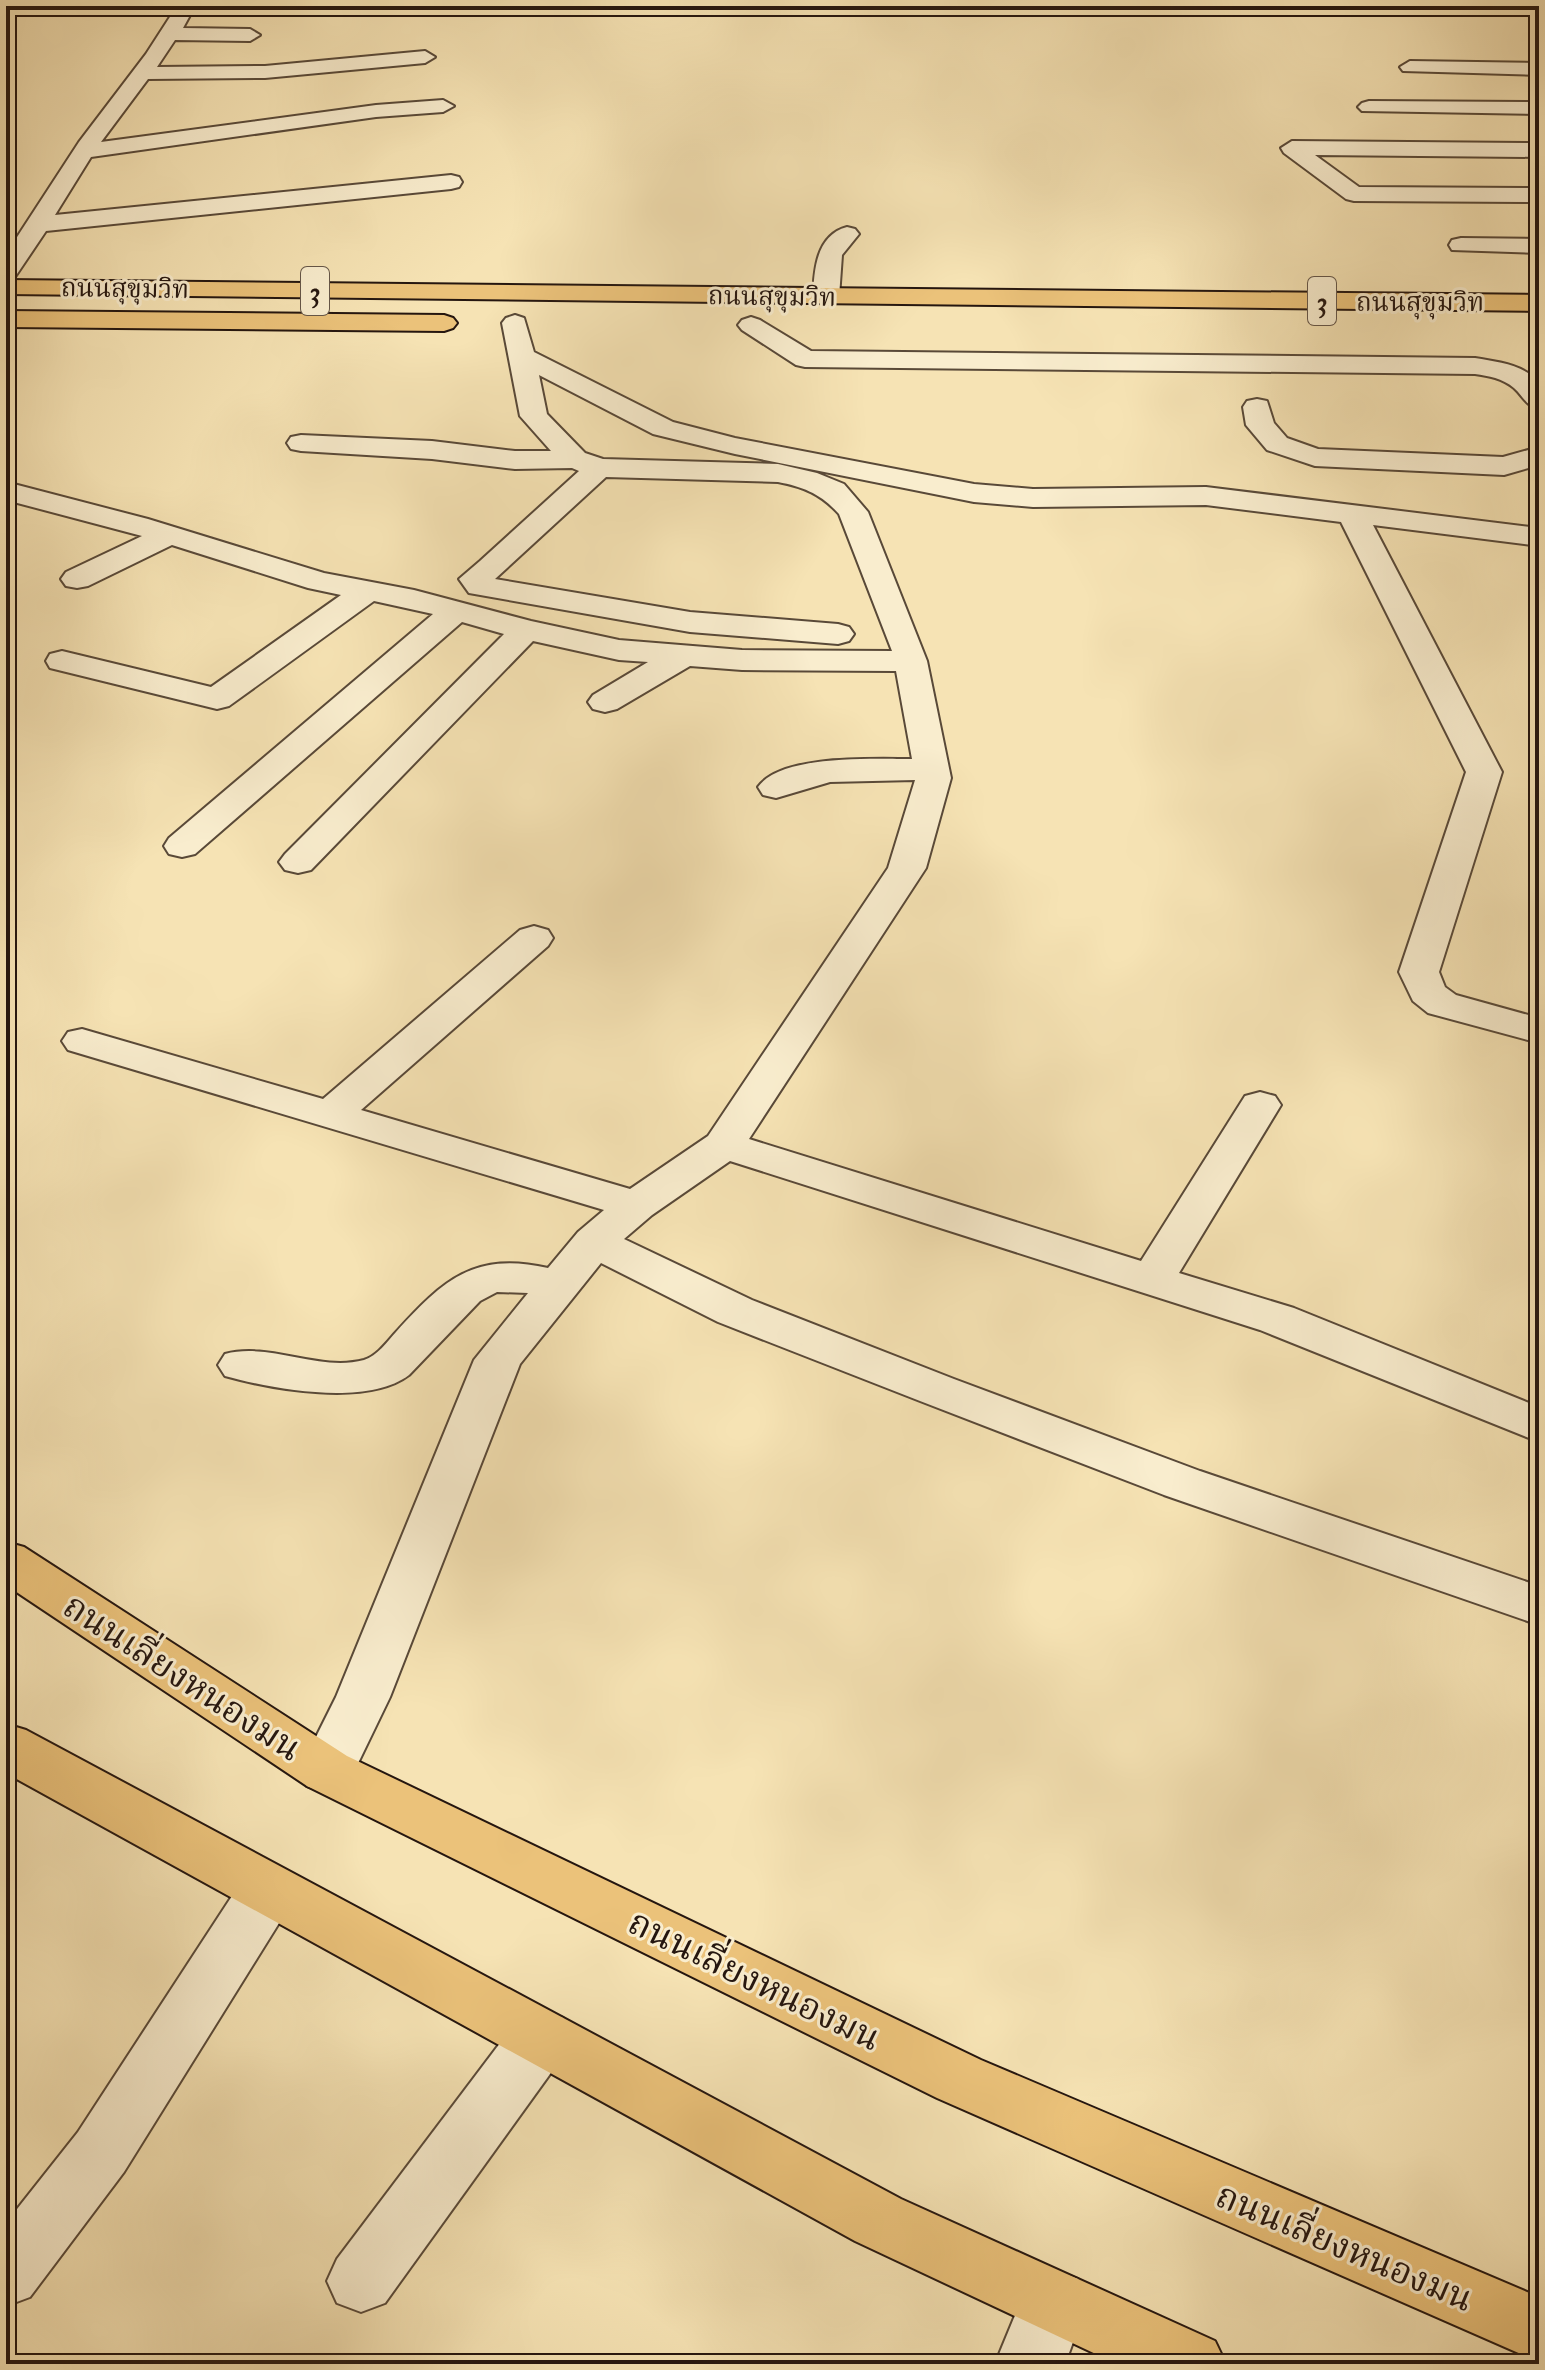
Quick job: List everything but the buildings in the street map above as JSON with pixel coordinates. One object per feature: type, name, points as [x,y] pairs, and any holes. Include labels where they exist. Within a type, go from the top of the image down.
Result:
[{"type":"main road","name":"ถนนสุขุมวิท","points":[[6,287],[1539,303]]},
{"type":"main road","points":[[1105,300],[1116,343]]},
{"type":"main road","name":"ถนนสุขุมวิท","points":[[6,319],[507,330]]},
{"type":"main road","points":[[6,327],[118,321]]},
{"type":"main road","name":"ถนนสุขุมวิท","points":[[723,325],[798,325]]},
{"type":"main road","name":"ถนนเลี่ยงหนองมน","points":[[6,1560],[327,1771],[959,2079],[1539,2330]]},
{"type":"main road","points":[[6,1745],[878,2220],[1191,2364]]},
{"type":"street","points":[[6,272],[40,224],[84,151],[139,73],[171,34],[186,6]]},
{"type":"street","points":[[171,34],[250,35]]},
{"type":"street","points":[[139,73],[265,72],[425,57]]},
{"type":"street","points":[[1410,67],[1538,70]]},
{"type":"street","points":[[84,151],[376,111],[443,106]]},
{"type":"street","points":[[1369,107],[1539,108]]},
{"type":"street","points":[[1539,150],[1292,148],[1354,194],[1539,195]]},
{"type":"street","points":[[40,224],[451,182]]},
{"type":"street","points":[[826,297],[827,258],[832,248],[847,234]]},
{"type":"street","points":[[1461,245],[1539,246]]},
{"type":"street","points":[[751,325],[805,359],[1116,343],[1381,354],[1503,371],[1526,380],[1539,401]]},
{"type":"street","points":[[507,330],[534,416],[587,464]]},
{"type":"street","points":[[507,330],[663,428],[750,449],[974,493],[1033,498],[1206,496],[1539,537]]},
{"type":"street","points":[[1257,407],[1260,425],[1277,444],[1315,457],[1504,466],[1539,456]]},
{"type":"street","points":[[301,443],[383,446],[515,460],[778,473],[807,479],[834,490],[853,512],[908,650],[933,778],[907,868],[724,1145],[636,1205],[594,1242],[498,1360],[363,1697],[327,1771]]},
{"type":"street","points":[[587,464],[491,568],[475,579],[480,586],[690,622],[908,650]]},
{"type":"street","points":[[6,491],[169,535],[319,581],[619,650],[742,660],[908,650]]},
{"type":"street","points":[[1353,516],[1484,772],[1419,972],[1427,993],[1442,1004],[1539,1031]]},
{"type":"street","points":[[77,579],[169,535]]},
{"type":"street","points":[[62,661],[217,699],[367,591]]},
{"type":"street","points":[[182,846],[456,611]]},
{"type":"street","points":[[298,862],[526,630]]},
{"type":"street","points":[[605,702],[684,655]]},
{"type":"street","points":[[776,787],[792,777],[820,772],[931,769]]},
{"type":"street","points":[[332,1113],[534,938]]},
{"type":"street","points":[[82,1041],[636,1205]]},
{"type":"street","points":[[1152,1279],[1260,1105]]},
{"type":"street","points":[[724,1145],[1277,1319],[1539,1426]]},
{"type":"street","points":[[594,1242],[735,1311],[937,1390],[1182,1483],[1539,1606]]},
{"type":"street","points":[[242,1365],[335,1377],[381,1371],[403,1353],[440,1312],[478,1280],[522,1275],[559,1285]]},
{"type":"street","points":[[15,2247],[101,2152],[268,1890]]},
{"type":"street","points":[[361,2281],[541,2037]]},
{"type":"street","points":[[1030,2364],[1054,2301]]}]
